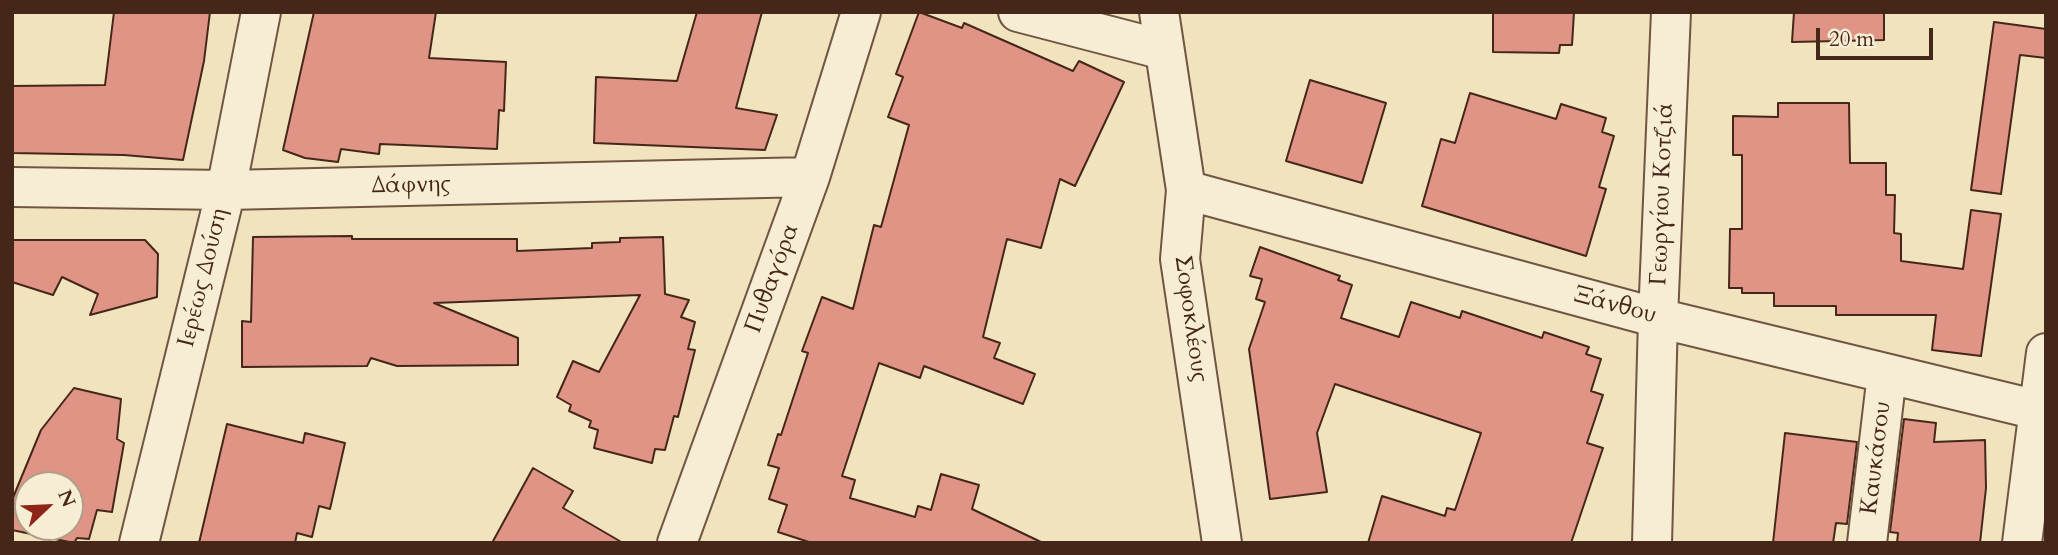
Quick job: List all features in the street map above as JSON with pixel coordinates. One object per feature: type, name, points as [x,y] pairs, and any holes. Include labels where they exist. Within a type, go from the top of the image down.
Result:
[{"type":"street","name":"Ιερέως Δούση","points":[[139,543],[226,190],[261,12]]},
{"type":"street","name":"Πυθαγόρα","points":[[677,543],[810,177],[861,12]]},
{"type":"street","points":[[1018,12],[1164,50]]},
{"type":"street","name":"Σοφοκλέους","points":[[1159,12],[1186,190],[1180,259],[1222,543]]},
{"type":"street","name":"Γεωργίου Κοτζιά","points":[[1652,543],[1671,12]]},
{"type":"street","name":"Δάφνης","points":[[12,187],[226,190],[810,177]]},
{"type":"street","name":"Ξάνθου","points":[[1186,190],[1658,318],[2041,412]]},
{"type":"street","points":[[2022,543],[2041,412],[2046,353]]},
{"type":"street","name":"Καυκάσου","points":[[1867,543],[1887,374]]},
{"type":"building","points":[[114,12],[210,12],[204,61],[183,160],[124,155],[12,153],[12,86],[105,85]]},
{"type":"building","points":[[314,12],[436,12],[429,58],[506,62],[504,111],[499,110],[497,149],[380,144],[379,154],[341,149],[338,162],[305,158],[283,150]]},
{"type":"building","points":[[697,12],[762,12],[736,108],[777,115],[765,150],[594,143],[596,77],[677,81]]},
{"type":"building","points":[[919,12],[962,28],[964,23],[1073,71],[1079,61],[1124,82],[1075,186],[1060,179],[1041,248],[1007,239],[983,337],[1000,343],[994,358],[1035,374],[1023,404],[924,366],[920,378],[879,363],[842,476],[855,480],[850,498],[915,517],[918,506],[931,510],[941,474],[979,485],[972,509],[1043,543],[812,543],[778,532],[787,505],[769,499],[779,468],[768,465],[778,434],[781,435],[808,353],[802,351],[822,297],[853,309],[874,225],[881,227],[909,125],[888,117],[903,77],[896,74]]},
{"type":"building","points":[[1493,12],[1574,12],[1572,45],[1560,45],[1559,53],[1493,52]]},
{"type":"building","points":[[1794,12],[1884,12],[1884,40],[1792,42]]},
{"type":"building","points":[[1994,22],[2046,29],[2046,58],[2020,55],[2001,194],[1971,190]]},
{"type":"building","points":[[1310,80],[1386,103],[1362,183],[1286,161]]},
{"type":"building","points":[[1470,93],[1556,119],[1561,104],[1606,118],[1602,132],[1614,136],[1599,187],[1606,189],[1586,256],[1422,206],[1441,139],[1455,143]]},
{"type":"building","points":[[1778,103],[1849,103],[1850,163],[1886,163],[1886,195],[1895,195],[1894,233],[1901,234],[1901,261],[1963,269],[1971,210],[2001,214],[1981,356],[1932,350],[1936,315],[1836,315],[1836,306],[1774,306],[1774,293],[1742,293],[1742,288],[1729,288],[1730,229],[1742,229],[1742,155],[1733,155],[1733,116],[1778,117]]},
{"type":"building","points":[[352,236],[352,239],[517,239],[517,251],[592,248],[592,243],[620,242],[620,238],[663,237],[665,294],[689,300],[681,317],[695,322],[688,349],[695,350],[678,417],[674,416],[665,450],[655,449],[652,463],[594,448],[598,430],[589,427],[591,421],[569,411],[571,405],[557,397],[573,361],[599,372],[640,295],[434,303],[518,338],[518,365],[397,366],[371,358],[367,366],[242,367],[242,321],[251,322],[253,237]]},
{"type":"building","points":[[12,240],[145,240],[158,254],[157,297],[90,315],[98,294],[62,277],[53,295],[12,282]]},
{"type":"building","points":[[1260,247],[1340,276],[1338,280],[1352,285],[1341,318],[1399,337],[1411,302],[1460,318],[1462,311],[1542,338],[1544,332],[1589,347],[1586,354],[1601,359],[1591,391],[1603,395],[1587,443],[1603,448],[1571,543],[1368,543],[1382,496],[1445,516],[1447,508],[1455,510],[1481,433],[1335,384],[1317,433],[1327,492],[1270,499],[1249,349],[1265,302],[1256,299],[1262,279],[1250,276]]},
{"type":"building","points":[[74,388],[121,399],[117,439],[124,443],[112,512],[97,510],[89,539],[84,539],[84,471],[24,471],[41,430]]},
{"type":"building","points":[[1904,419],[1936,423],[1934,442],[1985,440],[1986,488],[1980,543],[1897,543],[1898,533],[1890,532]]},
{"type":"building","points":[[227,424],[303,443],[305,433],[345,443],[330,509],[319,506],[312,537],[297,533],[295,543],[199,543]]},
{"type":"building","points":[[1785,433],[1857,442],[1847,524],[1836,523],[1833,543],[1773,543]]},
{"type":"building","points":[[533,468],[573,491],[563,508],[623,543],[492,543]]},
{"type":"building","points":[[14,495],[14,530],[12,530]]}]
